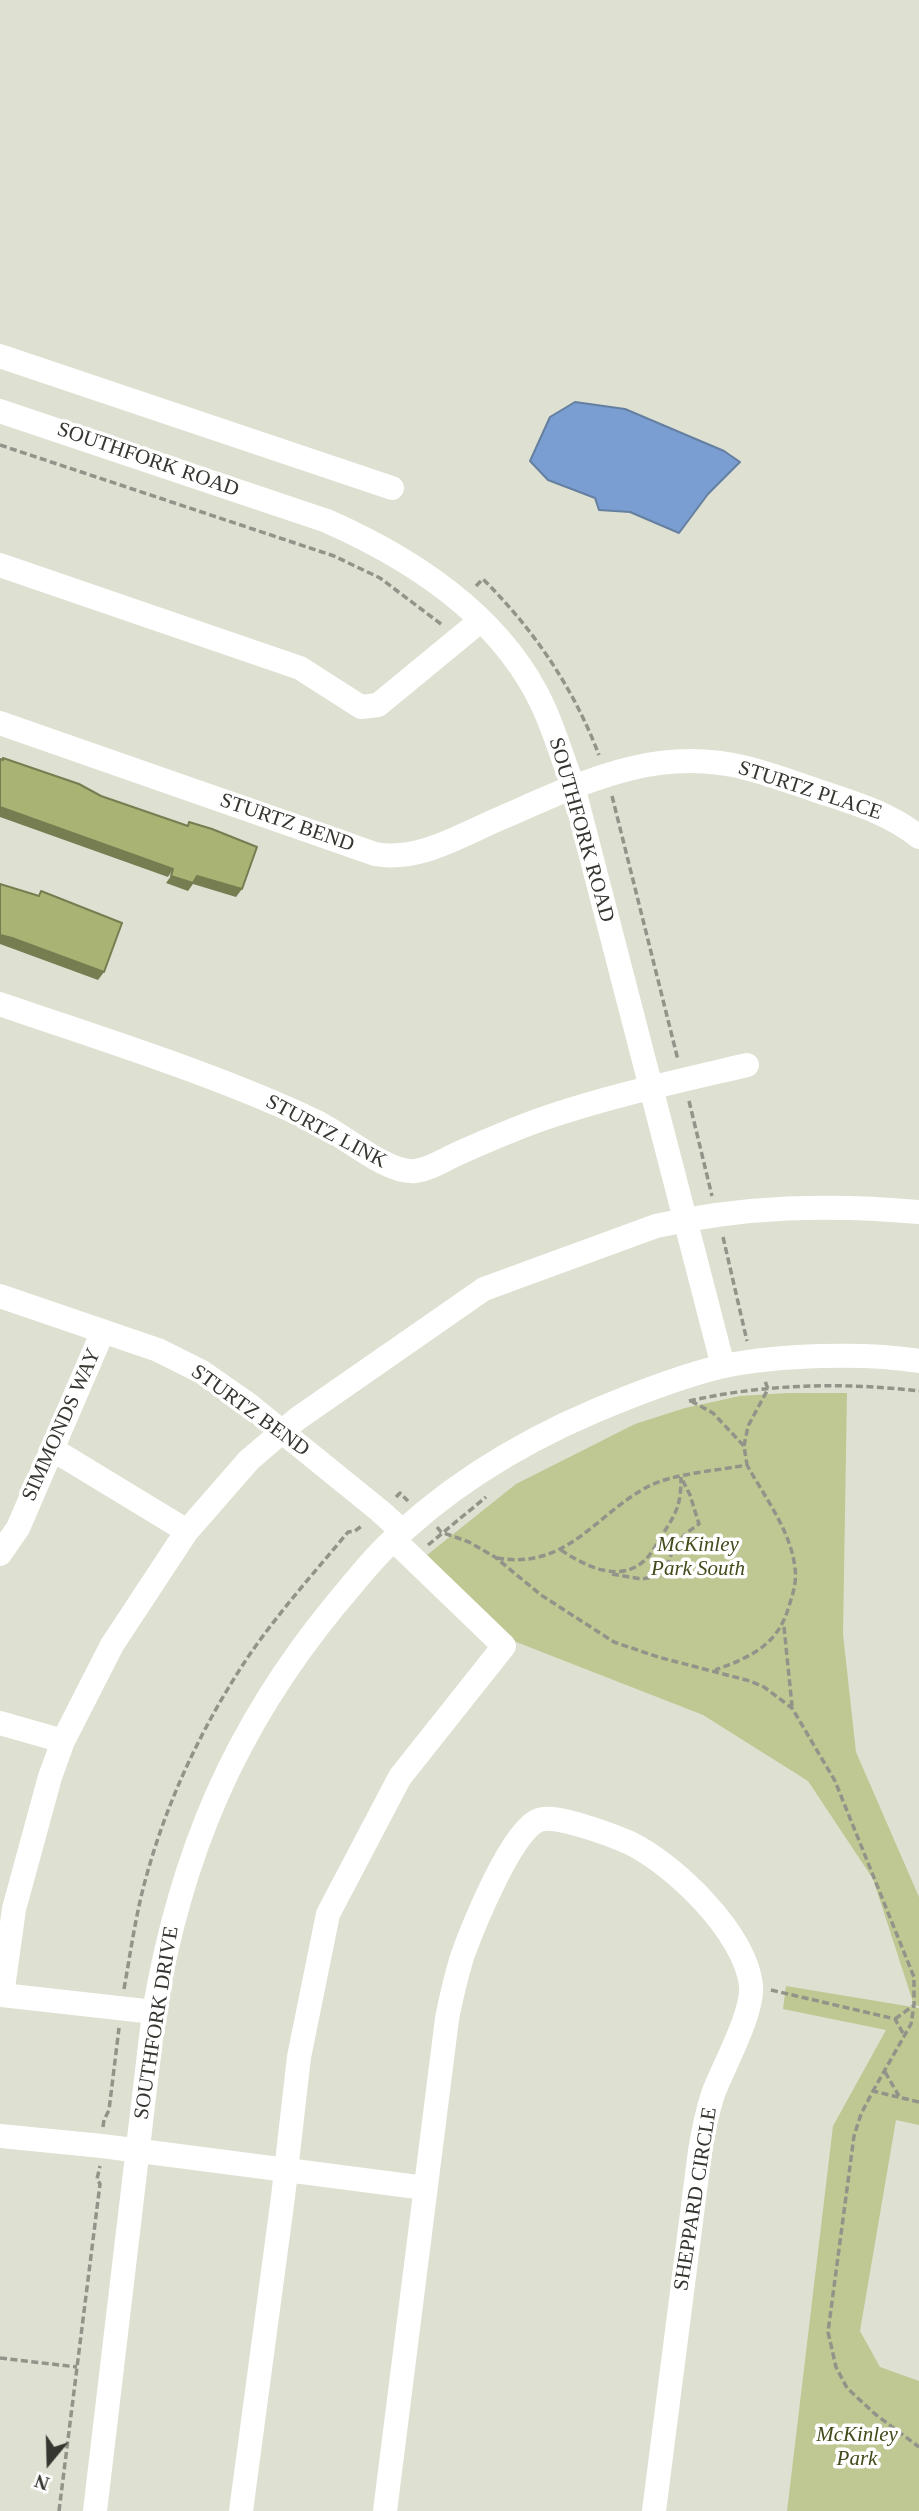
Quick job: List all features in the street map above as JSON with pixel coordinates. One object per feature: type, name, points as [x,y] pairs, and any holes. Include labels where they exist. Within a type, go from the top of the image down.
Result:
[{"type":"street","points":[[0,356],[391,488]]},
{"type":"street","name":"SOUTHFORK ROAD","points":[[0,411],[327,521],[401,557],[428,575],[480,621],[513,659],[543,705],[573,786],[723,1366]]},
{"type":"street","points":[[0,565],[300,668],[361,707],[378,705],[480,621]]},
{"type":"street","name":"STURTZ BEND","points":[[0,723],[374,854],[391,857],[423,851],[573,786]]},
{"type":"street","name":"STURTZ PLACE","points":[[573,786],[640,765],[669,761],[717,762],[779,777],[873,810],[902,823],[919,837]]},
{"type":"street","name":"STURTZ LINK","points":[[0,1004],[254,1093],[319,1123],[398,1170],[415,1171],[433,1166],[544,1118],[747,1065]]},
{"type":"street","points":[[154,2012],[1,1995],[14,1909],[50,1777],[63,1741],[112,1645],[187,1531],[249,1461],[282,1432],[484,1289],[656,1226],[685,1219],[800,1206],[863,1207],[919,1212]]},
{"type":"street","name":"STURTZ BEND","points":[[0,1296],[158,1350],[191,1366],[240,1398],[398,1536],[414,1559],[504,1646],[400,1777],[328,1914],[299,2057],[286,2172]]},
{"type":"street","name":"SIMMONDS WAY","points":[[0,1554],[18,1528],[103,1331]]},
{"type":"street","name":"SOUTHFORK DRIVE","points":[[94,2511],[154,2012],[165,1953],[188,1867],[208,1812],[259,1711],[288,1666],[373,1560],[398,1536],[454,1490],[543,1435],[597,1409],[665,1383],[723,1366],[756,1361],[842,1357],[919,1361]]},
{"type":"street","points":[[52,1449],[187,1531]]},
{"type":"street","points":[[0,1723],[63,1741]]},
{"type":"street","points":[[385,2511],[447,2019],[463,1956],[512,1846],[539,1819],[555,1820],[603,1832],[631,1844],[664,1864],[718,1919],[737,1946],[751,1986]]},
{"type":"street","name":"SHEPPARD CIRCLE","points":[[654,2511],[700,2151],[713,2095],[745,2016],[751,1986]]},
{"type":"street","points":[[0,2136],[425,2188]]},
{"type":"street","points":[[241,2511],[286,2172]]},
{"type":"path","points":[[0,446],[334,556],[380,578],[442,625]]},
{"type":"path","points":[[483,579],[521,618],[545,650],[584,716],[598,753]]},
{"type":"path","points":[[612,798],[677,1058]]},
{"type":"path","points":[[678,1404],[768,1389],[845,1386],[919,1391]]},
{"type":"path","points":[[768,1389],[748,1426],[744,1446],[747,1465],[781,1527],[795,1567],[795,1580],[784,1625],[792,1708]]},
{"type":"path","points":[[690,1400],[713,1413],[744,1446]]},
{"type":"path","points":[[495,1557],[527,1559],[561,1550],[649,1486],[747,1465]]},
{"type":"path","points":[[561,1550],[600,1570],[641,1579],[666,1575],[676,1543],[682,1535],[699,1524],[681,1477]]},
{"type":"path","points":[[600,1570],[630,1570],[647,1559],[675,1518],[681,1498],[681,1477]]},
{"type":"path","points":[[414,1559],[442,1531],[495,1490]]},
{"type":"path","points":[[442,1531],[470,1542],[495,1557],[541,1595],[614,1642],[764,1687],[792,1708],[835,1781],[914,1978],[914,2005],[905,2036],[873,2091],[854,2136],[828,2332],[836,2367],[847,2388],[875,2414],[919,2447]]},
{"type":"path","points":[[712,1671],[759,1650],[784,1625]]},
{"type":"path","points":[[751,1986],[895,2019],[905,2036]]},
{"type":"path","points":[[895,2019],[914,2005]]},
{"type":"path","points":[[885,2071],[900,2097]]},
{"type":"path","points":[[873,2091],[919,2102]]},
{"type":"path","points":[[59,2511],[100,2184],[97,2179],[99,2174]]},
{"type":"path","points":[[0,2358],[77,2367]]},
{"type":"green space","name":"McKinley Park South","points":[[847,1393],[843,1634],[856,1752],[919,1897],[919,2006],[914,2005],[873,1879],[808,1781],[703,1715],[506,1638],[427,1555],[516,1484],[635,1424],[685,1408],[740,1396]]},
{"type":"green space","name":"McKinley Park","points":[[786,1986],[919,2008],[919,2125],[896,2120],[860,2331],[880,2367],[919,2381],[919,2511],[787,2511],[833,2126],[886,2030],[783,2009]]},
{"type":"water","points":[[575,402],[625,409],[724,451],[740,462],[708,494],[679,533],[630,512],[599,510],[595,498],[548,480],[530,461],[550,417]]},
{"type":"building","points":[[0,759],[79,784],[101,796],[188,826],[189,822],[212,829],[257,847],[242,889],[197,876],[193,883],[171,876],[173,869],[0,807]]},
{"type":"building","points":[[0,884],[39,896],[41,891],[122,923],[104,972],[0,935]]}]
